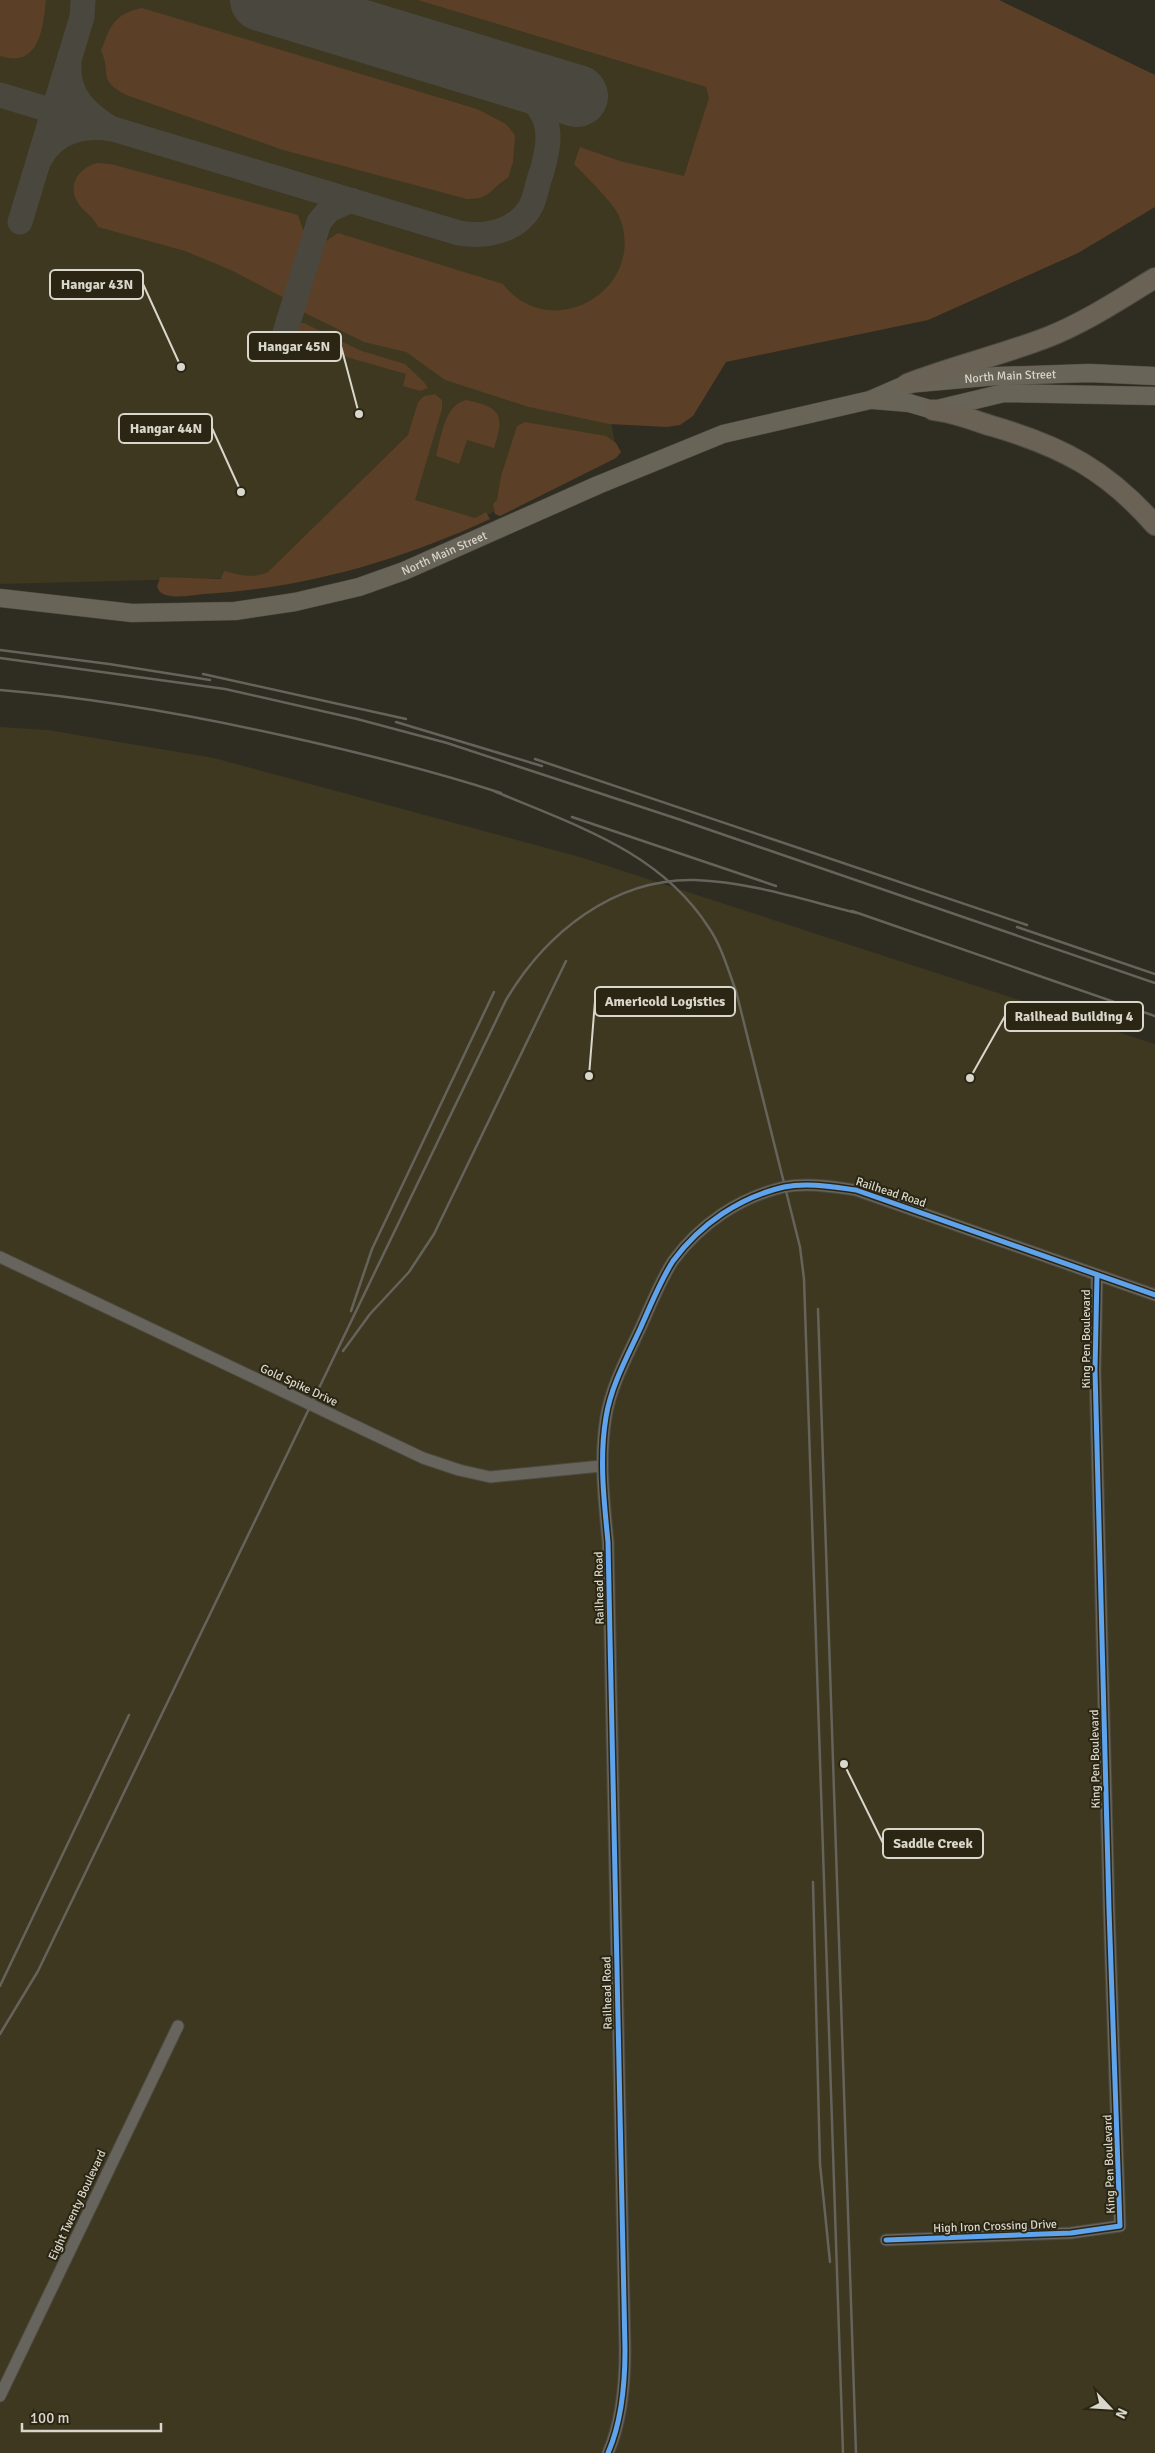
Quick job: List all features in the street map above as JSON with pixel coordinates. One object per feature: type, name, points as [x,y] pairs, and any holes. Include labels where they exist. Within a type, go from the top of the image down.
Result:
[{"type":"highway","points":[[907,384],[957,365],[1017,349],[1083,322],[1155,278]]},
{"type":"highway","points":[[933,410],[952,412],[1020,434],[1082,462],[1117,486],[1155,525]]},
{"type":"main road","name":"North Main Street","points":[[0,598],[132,613],[235,611],[295,602],[358,587],[404,571],[592,487],[723,434],[870,400],[907,384],[997,376],[1089,373],[1155,376]]},
{"type":"main road","name":"North Main Street","points":[[870,400],[910,403],[933,410],[1004,393],[1155,396]]},
{"type":"street","name":"Railhead Road","points":[[608,2453],[613,2442],[625,2386],[625,2350],[608,1542],[601,1466],[606,1416],[616,1382],[673,1261],[702,1229],[726,1209],[785,1186],[824,1186],[856,1190],[1155,1295]]},
{"type":"street","name":"Gold Spike Drive","points":[[0,1258],[423,1458],[459,1470],[490,1476],[601,1466]]},
{"type":"street","name":"King Pen Boulevard","points":[[1097,1275],[1096,1370],[1109,1909],[1121,2208],[1120,2226],[1104,2230]]},
{"type":"street","name":"Eight Twenty Boulevard","points":[[0,2396],[178,2026]]},
{"type":"street","name":"High Iron Crossing Drive","points":[[886,2240],[1104,2230]]},
{"type":"shaded area","points":[[0,0],[999,0],[1155,75],[1155,207],[1078,253],[928,320],[725,362],[610,418],[617,453],[441,537],[341,570],[232,578],[0,584]]},
{"type":"shaded area","points":[[0,0],[46,0],[41,33],[37,43],[24,57],[0,56]]},
{"type":"shaded area","points":[[418,0],[999,0],[1155,75],[1155,207],[1078,253],[928,320],[726,362],[693,416],[680,425],[667,427],[609,424],[529,407],[445,380],[406,352],[364,342],[299,310],[319,246],[338,233],[503,284],[523,302],[546,310],[569,309],[590,301],[608,286],[620,266],[625,242],[616,210],[574,164],[580,147],[620,161],[684,176],[709,98],[706,87]]},
{"type":"shaded area","points":[[142,8],[477,109],[506,124],[515,135],[513,162],[508,178],[486,195],[475,199],[467,199],[283,150],[126,95],[108,80],[101,51],[114,22],[125,14]]},
{"type":"shaded area","points":[[97,163],[111,164],[298,215],[306,239],[288,300],[233,271],[185,251],[98,227],[78,203],[74,190],[74,183],[80,173],[85,168]]},
{"type":"shaded area","points":[[304,323],[359,350],[405,364],[428,388],[420,391],[403,386],[406,374],[301,344],[295,337],[294,330],[296,324]]},
{"type":"shaded area","points":[[435,394],[442,400],[442,409],[415,500],[475,518],[486,512],[490,519],[421,548],[386,560],[315,579],[242,591],[188,596],[170,596],[160,592],[157,587],[160,577],[221,579],[224,571],[251,576],[268,572],[408,435],[418,402],[424,396]]},
{"type":"shaded area","points":[[466,400],[487,406],[493,410],[499,420],[499,428],[494,448],[467,440],[459,464],[436,456],[448,415],[459,403]]},
{"type":"shaded area","points":[[525,422],[606,436],[616,443],[621,452],[616,458],[500,516],[495,514],[493,504],[497,500],[501,476],[517,426]]},
{"type":"shaded area","points":[[0,727],[48,730],[214,758],[580,857],[1155,1044],[1155,2453],[0,2453]]},
{"type":"taxiway","points":[[20,222],[82,17],[83,0]]},
{"type":"taxiway","points":[[40,159],[46,149],[54,142],[71,132],[91,128],[112,129],[87,111],[75,95],[69,76],[69,65]]},
{"type":"taxiway","points":[[0,95],[459,233],[480,234],[491,233],[510,226],[519,221],[526,213],[532,204],[542,171],[548,135],[543,115],[531,99],[516,86],[480,67]]},
{"type":"taxiway","points":[[283,339],[319,222],[329,210],[351,200]]},
{"type":"runway","points":[[261,0],[577,96]]},
{"type":"railway","points":[[0,650],[109,664],[210,680]]},
{"type":"railway","points":[[0,658],[225,689],[357,719],[447,743],[678,819],[1155,983]]},
{"type":"railway","points":[[203,674],[406,719]]},
{"type":"railway","points":[[0,690],[108,703],[250,728],[339,748],[501,793]]},
{"type":"railway","points":[[396,722],[542,766]]},
{"type":"railway","points":[[535,759],[1027,925]]},
{"type":"railway","points":[[494,791],[584,829],[613,843],[641,860],[666,879],[689,901],[714,935],[736,991],[800,1247],[804,1279],[843,2453]]},
{"type":"railway","points":[[572,817],[776,886]]},
{"type":"railway","points":[[0,2034],[38,1971],[506,1000],[522,976],[540,953],[561,932],[584,914],[609,900],[636,889],[665,882],[695,880],[736,884],[777,892],[857,913]]},
{"type":"railway","points":[[852,911],[1155,1016]]},
{"type":"railway","points":[[1017,927],[1155,974]]},
{"type":"railway","points":[[343,1351],[370,1314],[409,1272],[434,1234],[566,961]]},
{"type":"railway","points":[[351,1311],[372,1249],[494,992]]},
{"type":"railway","points":[[818,1309],[856,2453]]},
{"type":"railway","points":[[0,1986],[129,1715]]},
{"type":"railway","points":[[813,1882],[820,2164],[830,2262]]},
{"type":"cycle path","points":[[608,2453],[620,2415],[625,2350],[608,1542],[603,1480],[603,1448],[608,1405],[620,1372],[659,1286],[673,1261],[684,1248],[708,1224],[722,1214],[737,1205],[768,1192],[784,1187],[811,1185],[856,1190],[1155,1295]]},
{"type":"cycle path","points":[[886,2240],[1071,2233],[1120,2226],[1109,1909],[1095,1370],[1097,1275]]},
{"type":"place","name":"Hangar 43N","points":[[181,367]]},
{"type":"place","name":"Hangar 45N","points":[[359,414]]},
{"type":"place","name":"Hangar 44N","points":[[241,492]]},
{"type":"place","name":"Americold Logistics","points":[[589,1076]]},
{"type":"place","name":"Railhead Building 4","points":[[970,1078]]},
{"type":"place","name":"Saddle Creek","points":[[844,1764]]}]
